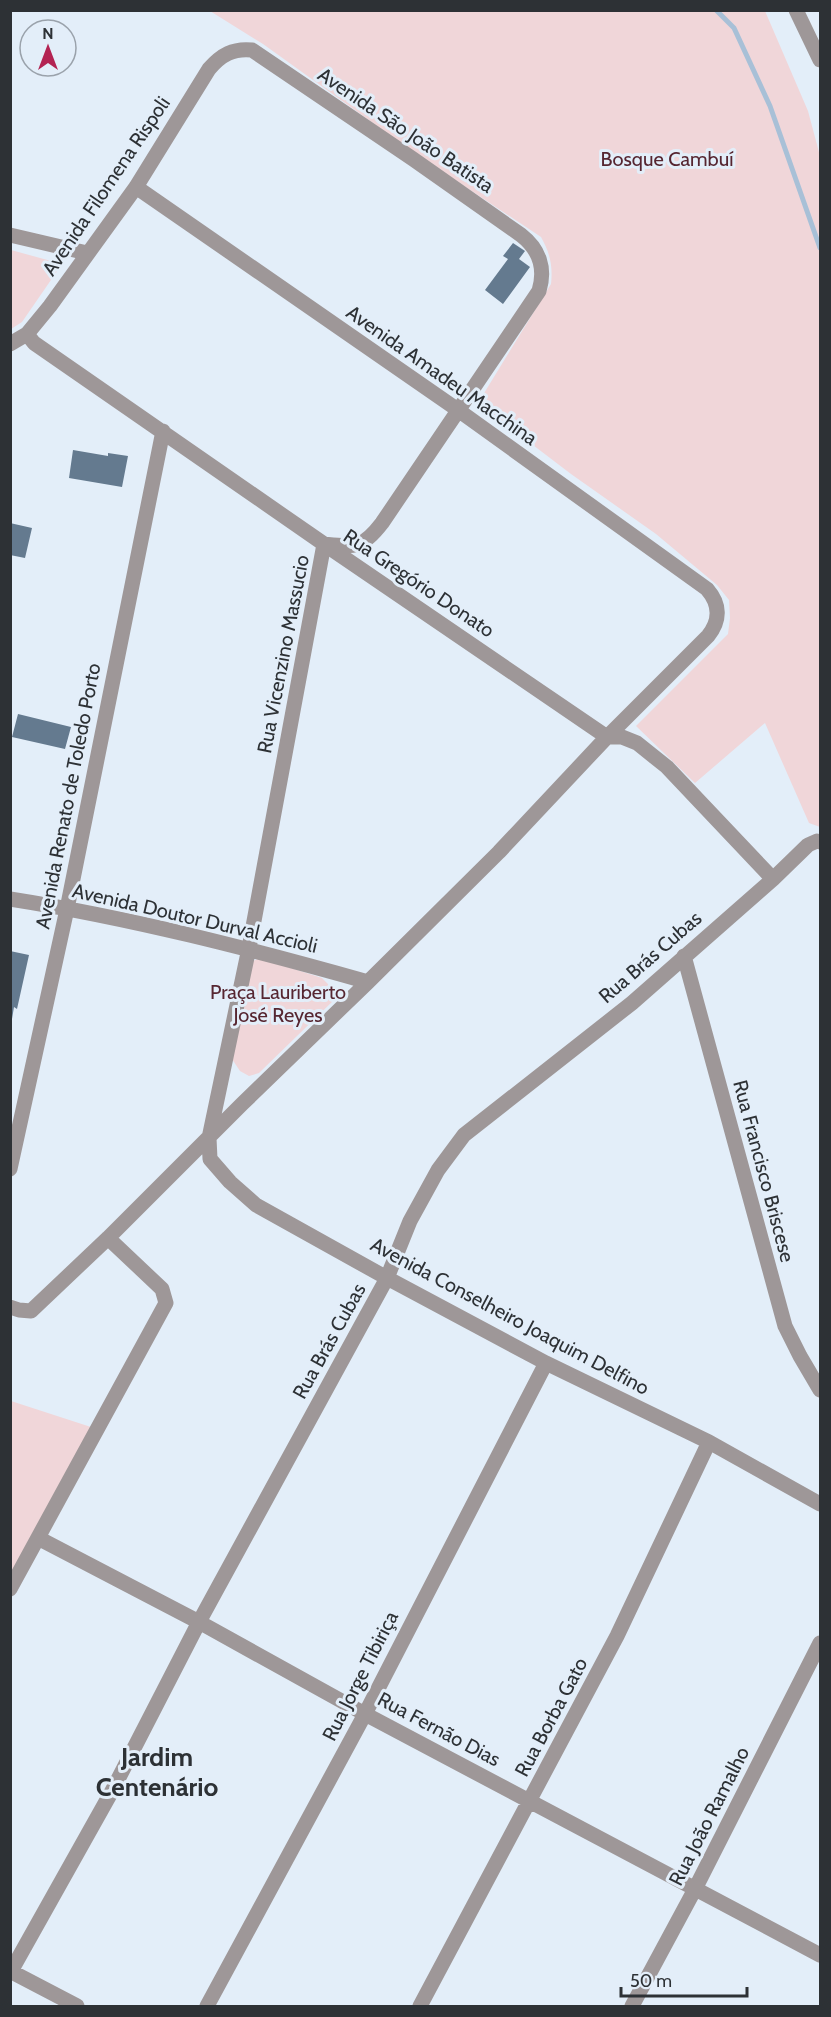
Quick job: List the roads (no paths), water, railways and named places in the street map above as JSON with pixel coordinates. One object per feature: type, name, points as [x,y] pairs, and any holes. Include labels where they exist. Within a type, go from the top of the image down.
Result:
[{"type":"street","points":[[796,10],[820,60]]},
{"type":"street","name":"Avenida Filomena Rispoli","points":[[10,344],[27,333],[50,306],[136,187],[209,69],[219,58],[233,51]]},
{"type":"street","name":"Avenida São João Batista","points":[[233,51],[252,51],[413,159],[530,242],[539,255],[540,265]]},
{"type":"street","name":"Avenida Amadeu Macchina","points":[[136,187],[459,410],[707,589],[717,604],[718,617],[714,628],[607,737]]},
{"type":"street","points":[[10,235],[87,253]]},
{"type":"street","name":"Rua Vicenzino Massucio","points":[[208,1138],[249,948],[324,544],[354,547],[374,533],[539,291],[542,282],[540,265]]},
{"type":"street","name":"Rua Gregório Donato","points":[[27,333],[34,343],[607,737],[622,737],[638,743],[667,767],[773,879]]},
{"type":"street","name":"Avenida Renato de Toledo Porto","points":[[10,1169],[67,909],[163,431]]},
{"type":"street","points":[[15,1309],[31,1311],[108,1238],[499,852],[607,737]]},
{"type":"street","name":"Rua Brás Cubas","points":[[11,1972],[112,1791],[199,1622],[387,1278],[410,1221],[438,1170],[464,1135],[632,1003],[773,879],[808,845],[819,842]]},
{"type":"street","name":"Avenida Doutor Durval Accioli","points":[[10,899],[249,948],[368,982]]},
{"type":"street","name":"Rua Francisco Briscese","points":[[684,956],[785,1326],[820,1390]]},
{"type":"street","name":"Avenida Conselheiro Joaquim Delfino","points":[[208,1138],[210,1159],[230,1182],[256,1205],[546,1363],[709,1442],[820,1504]]},
{"type":"street","points":[[10,1589],[166,1303],[162,1289],[108,1238]]},
{"type":"street","name":"Rua Jorge Tibiriça","points":[[207,2007],[365,1714],[546,1363]]},
{"type":"street","name":"Rua Borba Gato","points":[[420,2007],[618,1636],[709,1442]]},
{"type":"street","name":"Rua Fernão Dias","points":[[38,1538],[820,1955]]},
{"type":"street","name":"Rua João Ramalho","points":[[632,2007],[695,1889],[820,1643]]},
{"type":"street","points":[[11,1972],[77,2007]]},
{"type":"waterway","points":[[716,10],[734,28],[770,106],[820,248]]},
{"type":"district","name":"Jardim Centenário","points":[[157,1772]]},
{"type":"park label","name":"Bosque Cambuí","points":[[667,159]]},
{"type":"park label","name":"Praça Lauriberto José Reyes","points":[[278,1004]]}]
